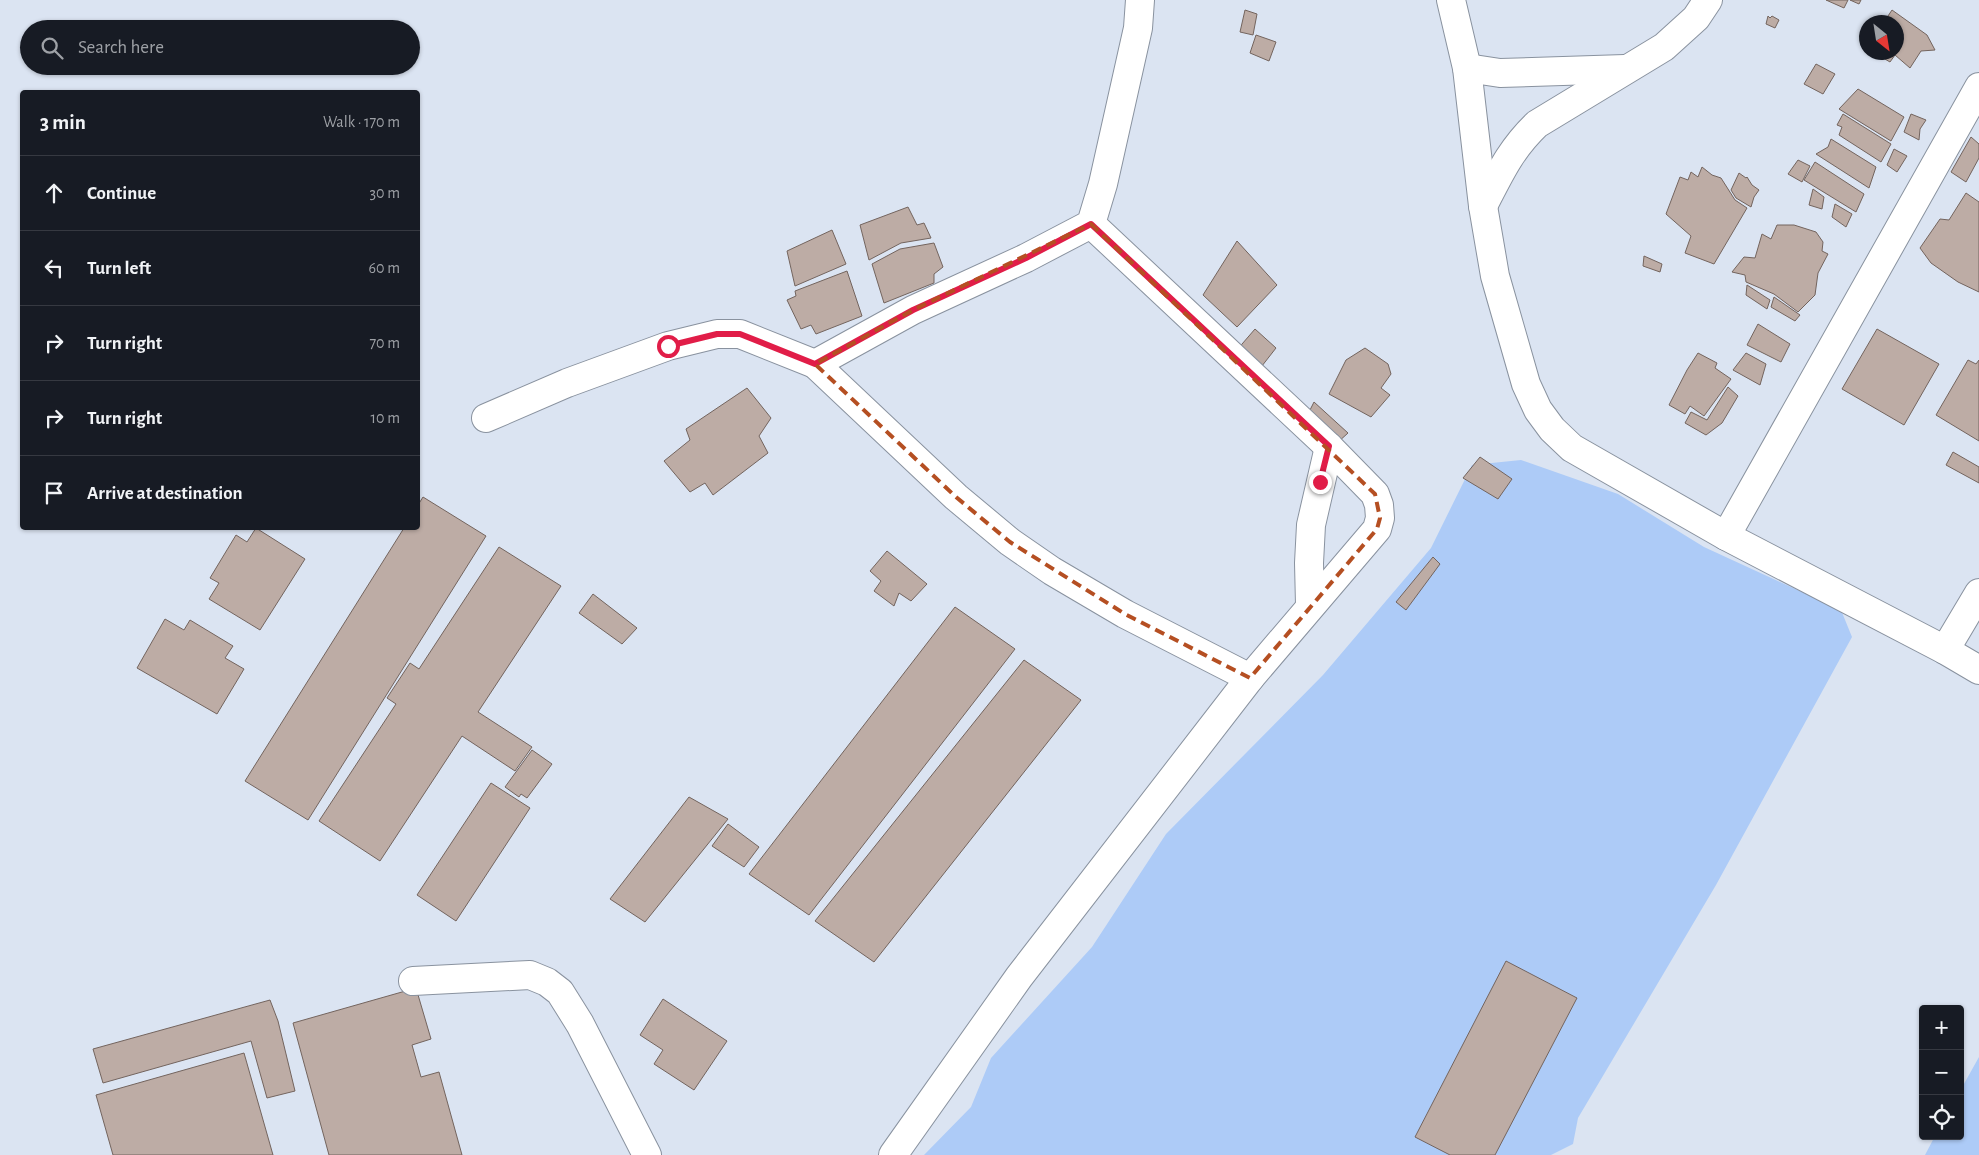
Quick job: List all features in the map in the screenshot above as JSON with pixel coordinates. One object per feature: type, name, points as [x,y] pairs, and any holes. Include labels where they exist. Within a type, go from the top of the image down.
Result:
[{"type":"street","points":[[815,364],[913,310],[1026,258],[1091,224],[1103,184],[1138,28],[1140,0]]},
{"type":"street","points":[[1450,0],[1466,68],[1483,206],[1495,276],[1526,384],[1538,410],[1552,429],[1572,448],[1726,536],[1945,650],[1979,670]]},
{"type":"street","points":[[1483,206],[1510,154],[1521,139],[1537,124],[1664,48],[1696,18],[1708,0]]},
{"type":"street","points":[[1466,68],[1500,73],[1627,69]]},
{"type":"street","points":[[1726,536],[1979,87]]},
{"type":"street","points":[[893,1155],[1018,976],[1250,678],[1377,529],[1380,518],[1379,505],[1375,494],[1329,446],[1091,224]]},
{"type":"street","points":[[486,418],[567,382],[668,346],[717,334],[740,334],[815,364],[956,496],[1010,542],[1052,571],[1125,614],[1250,678]]},
{"type":"street","points":[[1310,606],[1309,563],[1311,525],[1329,446]]},
{"type":"street","points":[[1945,650],[1979,593]]},
{"type":"street","points":[[413,981],[530,975],[548,982],[560,992],[580,1024],[647,1155]]},
{"type":"highlighted area","points":[[1091,224],[1375,494],[1380,518],[1377,529],[1250,678],[1125,614],[1010,542],[956,497],[815,364],[913,310]]},
{"type":"shaded area","points":[[1521,460],[1618,494],[1704,547],[1841,610],[1852,637],[1716,885],[1578,1118],[1573,1144],[1551,1155],[924,1155],[971,1107],[991,1058],[1092,947],[1166,834],[1323,675],[1431,548],[1472,465]]},
{"type":"shaded area","points":[[1979,1057],[1979,1155],[1925,1155],[1933,1140],[1964,1140],[1964,1084]]},
{"type":"building","points":[[1826,0],[1848,0],[1844,8]]},
{"type":"building","points":[[1850,0],[1861,0],[1859,4]]},
{"type":"building","points":[[1245,10],[1257,14],[1253,35],[1240,32]]},
{"type":"building","points":[[1892,10],[1899,15],[1889,15]]},
{"type":"building","points":[[1768,16],[1779,20],[1775,28],[1766,24]]},
{"type":"building","points":[[1904,19],[1927,35],[1935,50],[1921,51],[1910,68],[1901,60],[1904,60]]},
{"type":"building","points":[[1256,35],[1276,42],[1269,61],[1250,53]]},
{"type":"building","points":[[1816,64],[1835,74],[1823,94],[1804,84]]},
{"type":"building","points":[[1858,89],[1904,117],[1891,141],[1839,109]]},
{"type":"building","points":[[1843,114],[1891,144],[1881,162],[1839,135],[1842,127],[1837,125]]},
{"type":"building","points":[[1911,114],[1926,120],[1920,129],[1919,140],[1904,132]]},
{"type":"building","points":[[1971,137],[1979,144],[1979,158],[1966,182],[1951,172]]},
{"type":"building","points":[[1831,139],[1876,167],[1869,188],[1816,154],[1828,147]]},
{"type":"building","points":[[1894,149],[1907,156],[1897,172],[1887,165]]},
{"type":"building","points":[[1798,160],[1810,166],[1802,182],[1788,174]]},
{"type":"building","points":[[1815,162],[1864,194],[1856,212],[1804,180]]},
{"type":"building","points":[[1702,167],[1712,175],[1721,178],[1735,200],[1747,208],[1714,264],[1685,253],[1691,236],[1666,214],[1680,177],[1688,180],[1691,172],[1698,177]]},
{"type":"building","points":[[1739,173],[1747,177],[1752,185],[1759,190],[1754,197],[1751,207],[1736,198],[1731,190]]},
{"type":"building","points":[[1813,189],[1824,197],[1822,209],[1809,205]]},
{"type":"building","points":[[1966,193],[1979,202],[1979,292],[1958,282],[1931,263],[1920,248],[1940,219],[1949,220]]},
{"type":"building","points":[[1835,204],[1852,214],[1846,227],[1832,217]]},
{"type":"building","points":[[908,207],[917,225],[924,223],[931,238],[901,243],[869,260],[860,225]]},
{"type":"building","points":[[1777,225],[1794,225],[1816,232],[1823,242],[1822,251],[1828,254],[1818,273],[1815,295],[1798,312],[1774,294],[1746,282],[1745,275],[1732,272],[1744,257],[1755,258],[1762,234],[1771,239]]},
{"type":"building","points":[[832,230],[846,264],[795,286],[787,251]]},
{"type":"building","points":[[1237,241],[1277,285],[1237,327],[1203,295]]},
{"type":"building","points":[[934,243],[943,267],[934,274],[934,283],[884,303],[872,264],[900,249]]},
{"type":"building","points":[[1644,256],[1662,264],[1660,272],[1643,266]]},
{"type":"building","points":[[847,271],[862,316],[816,334],[811,325],[801,329],[787,300],[796,296],[795,291]]},
{"type":"building","points":[[1747,285],[1770,300],[1767,309],[1746,295]]},
{"type":"building","points":[[1774,297],[1800,315],[1795,321],[1771,307]]},
{"type":"building","points":[[1758,324],[1790,344],[1781,362],[1747,345]]},
{"type":"building","points":[[1255,329],[1276,348],[1258,371],[1236,351]]},
{"type":"building","points":[[1877,329],[1939,364],[1904,425],[1842,389]]},
{"type":"building","points":[[1365,348],[1388,364],[1391,374],[1381,388],[1390,395],[1371,417],[1329,394],[1346,360]]},
{"type":"building","points":[[1698,353],[1717,363],[1715,368],[1731,379],[1704,416],[1690,406],[1685,414],[1669,405]]},
{"type":"building","points":[[1746,353],[1766,364],[1760,385],[1733,370]]},
{"type":"building","points":[[1968,360],[1976,364],[1979,360],[1979,441],[1936,415]]},
{"type":"building","points":[[1728,387],[1738,396],[1722,423],[1706,435],[1685,423],[1691,412],[1707,420]]},
{"type":"building","points":[[747,388],[771,418],[759,436],[768,453],[713,495],[705,483],[690,492],[664,461],[690,440],[686,429]]},
{"type":"building","points":[[1314,402],[1348,433],[1337,443],[1306,418]]},
{"type":"building","points":[[1953,452],[1979,467],[1979,483],[1946,465]]},
{"type":"building","points":[[1480,457],[1512,479],[1498,499],[1463,478]]},
{"type":"building","points":[[423,497],[486,536],[308,820],[245,781],[403,530],[420,530],[420,502]]},
{"type":"building","points":[[255,530],[259,530],[305,559],[260,630],[209,599],[219,583],[210,578],[236,535],[247,542]]},
{"type":"building","points":[[499,547],[561,586],[478,712],[532,747],[515,771],[462,736],[380,861],[319,821],[396,704],[387,698],[410,663],[419,669]]},
{"type":"building","points":[[887,551],[927,584],[911,601],[899,593],[894,606],[874,591],[881,581],[870,571]]},
{"type":"building","points":[[1433,557],[1440,564],[1406,610],[1396,602]]},
{"type":"building","points":[[593,594],[637,628],[622,644],[579,613]]},
{"type":"building","points":[[955,607],[1015,649],[809,915],[749,874]]},
{"type":"building","points":[[165,619],[184,630],[190,620],[233,646],[225,658],[244,669],[217,714],[137,668]]},
{"type":"building","points":[[1024,660],[1081,700],[874,962],[815,921]]},
{"type":"building","points":[[532,750],[552,764],[527,798],[521,794],[519,797],[505,787]]},
{"type":"building","points":[[491,783],[530,808],[456,921],[417,895]]},
{"type":"building","points":[[689,797],[728,819],[645,922],[610,899]]},
{"type":"building","points":[[728,824],[759,847],[744,867],[712,846]]},
{"type":"building","points":[[1506,961],[1577,998],[1495,1155],[1450,1155],[1415,1137]]},
{"type":"building","points":[[416,988],[431,1039],[412,1045],[421,1077],[439,1072],[462,1155],[329,1155],[293,1023]]},
{"type":"building","points":[[663,999],[727,1041],[694,1090],[654,1064],[663,1050],[640,1035]]},
{"type":"building","points":[[270,1000],[278,1021],[295,1091],[267,1098],[251,1041],[103,1083],[93,1049]]},
{"type":"building","points":[[244,1053],[273,1155],[113,1155],[96,1095]]},
{"type":"route","points":[[668,346],[717,334],[740,334],[815,364],[913,310],[1026,258],[1091,224],[1329,446],[1320,482]]}]
